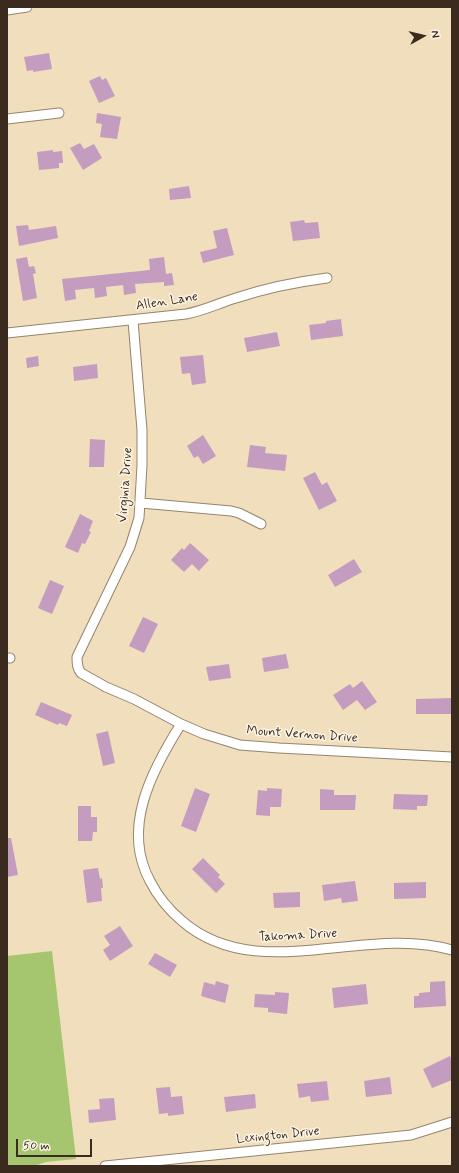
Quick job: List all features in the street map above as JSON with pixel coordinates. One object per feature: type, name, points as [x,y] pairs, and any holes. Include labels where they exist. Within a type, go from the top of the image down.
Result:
[{"type":"street","points":[[7,10],[27,7]]},
{"type":"street","points":[[7,119],[59,113]]},
{"type":"street","name":"Allen Lane","points":[[7,333],[133,321],[199,312],[265,289],[327,278]]},
{"type":"street","name":"Virginia Drive","points":[[77,663],[77,657],[130,547],[136,531],[141,503],[141,405],[133,321]]},
{"type":"street","points":[[141,503],[231,511],[239,513],[261,524]]},
{"type":"street","name":"Mount Vernon Drive","points":[[77,663],[78,670],[106,687],[134,699],[181,724],[221,740],[263,748],[452,757]]},
{"type":"street","name":"Takoma Drive","points":[[181,724],[171,740],[141,805],[138,840],[141,862],[156,893],[166,906],[190,928],[220,944],[254,952],[280,952],[384,943],[428,944],[452,950]]},
{"type":"street","name":"Lexington Drive","points":[[105,1166],[411,1135],[452,1122]]},
{"type":"green space","points":[[52,951],[76,1159],[46,1162],[34,1166],[7,1166],[7,956]]},
{"type":"building","points":[[49,53],[52,69],[33,72],[33,70],[27,71],[24,57]]},
{"type":"building","points":[[100,76],[102,80],[106,78],[115,96],[99,103],[89,81]]},
{"type":"building","points":[[97,113],[121,117],[117,139],[100,137],[102,124],[96,123]]},
{"type":"building","points":[[80,143],[84,149],[94,144],[102,158],[83,170],[70,148]]},
{"type":"building","points":[[53,150],[53,152],[62,151],[63,163],[59,163],[59,168],[39,170],[37,152]]},
{"type":"building","points":[[189,186],[191,198],[170,200],[169,189]]},
{"type":"building","points":[[304,220],[305,223],[318,222],[320,238],[293,241],[290,222]]},
{"type":"building","points":[[28,225],[29,230],[56,226],[58,238],[19,246],[16,226]]},
{"type":"building","points":[[227,228],[234,255],[203,263],[200,252],[217,248],[213,231]]},
{"type":"building","points":[[27,257],[29,267],[34,266],[36,273],[33,274],[37,298],[23,301],[16,259]]},
{"type":"building","points":[[164,257],[166,274],[172,273],[174,285],[164,286],[164,282],[135,284],[136,293],[124,295],[123,285],[106,287],[107,296],[95,298],[94,288],[75,290],[76,299],[65,301],[62,279],[150,270],[149,259]]},
{"type":"building","points":[[341,319],[343,336],[311,340],[309,325]]},
{"type":"building","points":[[277,332],[280,346],[247,352],[244,338]]},
{"type":"building","points":[[203,355],[206,383],[192,385],[190,373],[182,374],[180,357]]},
{"type":"building","points":[[38,356],[39,366],[27,368],[26,358]]},
{"type":"building","points":[[97,364],[98,378],[74,381],[73,367]]},
{"type":"building","points":[[203,435],[216,456],[203,464],[198,456],[194,458],[187,446]]},
{"type":"building","points":[[90,439],[105,440],[104,467],[89,467]]},
{"type":"building","points":[[250,445],[266,447],[265,453],[287,455],[285,471],[247,467]]},
{"type":"building","points":[[315,472],[322,485],[327,482],[337,501],[319,510],[303,478]]},
{"type":"building","points":[[80,514],[93,521],[89,531],[91,532],[85,544],[82,543],[78,553],[65,547]]},
{"type":"building","points":[[190,543],[209,560],[199,571],[192,564],[184,572],[171,560],[182,548],[184,550]]},
{"type":"building","points":[[354,559],[362,572],[335,587],[328,575]]},
{"type":"building","points":[[50,580],[64,586],[52,614],[38,608]]},
{"type":"building","points":[[143,617],[158,624],[144,653],[129,646]]},
{"type":"building","points":[[286,654],[289,668],[264,672],[262,658]]},
{"type":"building","points":[[229,664],[231,678],[209,681],[206,667]]},
{"type":"building","points":[[362,681],[377,702],[365,710],[357,700],[343,710],[333,695],[350,684],[353,688]]},
{"type":"building","points":[[452,698],[452,714],[416,714],[416,699]]},
{"type":"building","points":[[41,702],[72,715],[67,726],[59,723],[58,725],[35,715]]},
{"type":"building","points":[[108,731],[115,763],[103,766],[96,734]]},
{"type":"building","points":[[195,788],[210,794],[196,832],[181,826]]},
{"type":"building","points":[[267,788],[282,789],[281,807],[270,807],[270,816],[256,815],[258,790],[267,791]]},
{"type":"building","points":[[320,789],[334,790],[334,795],[356,795],[355,810],[320,810]]},
{"type":"building","points":[[394,794],[428,795],[427,806],[417,806],[417,810],[393,809]]},
{"type":"building","points":[[78,806],[91,806],[91,817],[97,817],[97,832],[93,832],[92,841],[78,841]]},
{"type":"building","points":[[7,838],[11,838],[18,875],[7,877]]},
{"type":"building","points":[[203,858],[220,875],[218,877],[225,884],[216,893],[192,869]]},
{"type":"building","points":[[98,868],[100,879],[102,878],[102,901],[87,903],[83,870]]},
{"type":"building","points":[[355,881],[358,901],[342,903],[341,898],[324,901],[322,885]]},
{"type":"building","points":[[426,882],[426,898],[394,899],[394,883]]},
{"type":"building","points":[[300,892],[300,907],[274,908],[273,893]]},
{"type":"building","points":[[120,926],[133,946],[110,961],[103,950],[110,945],[104,936]]},
{"type":"building","points":[[155,953],[177,965],[170,977],[148,964]]},
{"type":"building","points":[[216,981],[229,985],[225,1003],[201,996],[204,982],[215,985]]},
{"type":"building","points":[[445,981],[446,1006],[414,1008],[414,996],[419,996],[419,993],[430,992],[430,982]]},
{"type":"building","points":[[366,984],[368,1004],[334,1008],[332,988]]},
{"type":"building","points":[[275,992],[289,993],[287,1014],[268,1012],[268,1008],[254,1007],[255,994],[275,995]]},
{"type":"building","points":[[450,1056],[452,1062],[452,1080],[432,1088],[423,1069]]},
{"type":"building","points":[[390,1077],[392,1094],[366,1097],[364,1081]]},
{"type":"building","points":[[327,1081],[329,1100],[311,1102],[310,1096],[299,1098],[297,1084]]},
{"type":"building","points":[[170,1087],[171,1097],[182,1096],[184,1114],[168,1116],[168,1113],[159,1114],[156,1088]]},
{"type":"building","points":[[255,1094],[256,1108],[226,1112],[224,1097]]},
{"type":"building","points":[[114,1098],[116,1120],[89,1123],[88,1110],[100,1109],[99,1099]]}]
